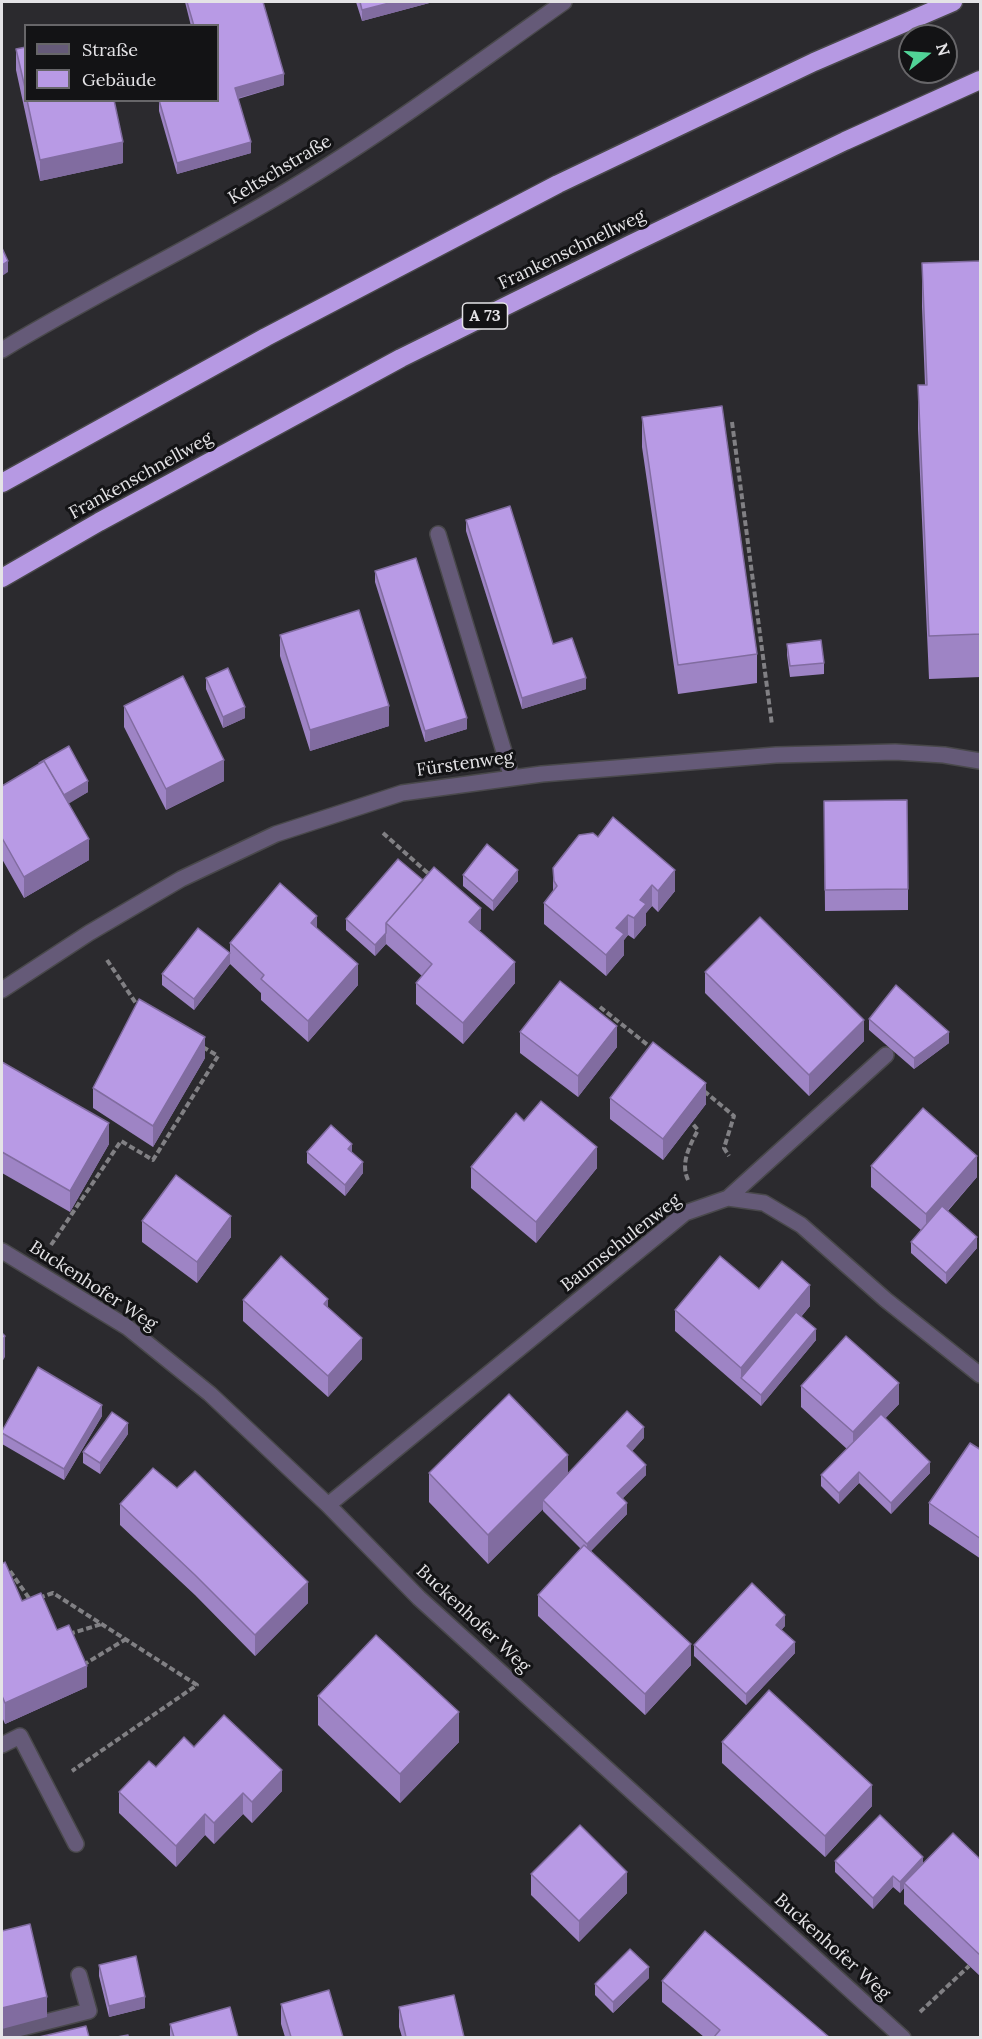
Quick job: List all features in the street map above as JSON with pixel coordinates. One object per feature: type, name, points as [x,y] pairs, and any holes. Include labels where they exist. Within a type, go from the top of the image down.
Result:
[{"type":"highway","points":[[2,483],[266,337],[558,184],[813,62],[953,2]]},
{"type":"highway","name":"Frankenschnellweg","points":[[2,578],[110,516],[401,358],[770,177],[981,80]]},
{"type":"street","name":"Keltschstraße","points":[[2,350],[63,313],[275,198],[387,128],[564,2]]},
{"type":"street","points":[[438,534],[512,778]]},
{"type":"street","name":"Fürstenweg","points":[[2,990],[89,933],[181,879],[276,834],[353,807],[402,793],[542,774],[776,755],[895,752],[944,755],[981,761]]},
{"type":"street","points":[[728,1198],[885,1055]]},
{"type":"street","name":"Baumschulenweg","points":[[328,1505],[685,1213],[728,1198],[764,1203],[801,1225],[886,1300],[981,1375]]},
{"type":"street","name":"Buckenhofer Weg","points":[[2,1251],[127,1327],[210,1394],[328,1505],[418,1598],[900,2035]]},
{"type":"street","points":[[2,1744],[20,1736],[76,1844]]},
{"type":"street","points":[[2,2033],[89,2011],[79,1975]]},
{"type":"path","points":[[732,422],[776,755]]},
{"type":"path","points":[[353,807],[437,881]]},
{"type":"path","points":[[89,933],[142,1013]]},
{"type":"path","points":[[600,1007],[655,1051]]},
{"type":"path","points":[[611,1025],[619,1022]]},
{"type":"path","points":[[34,1271],[121,1141],[153,1160],[218,1056],[199,1045]]},
{"type":"path","points":[[699,1087],[734,1116],[724,1148],[744,1183]]},
{"type":"path","points":[[692,1123],[698,1130],[688,1148],[684,1172],[701,1208]]},
{"type":"path","points":[[2,1575],[10,1571],[32,1601]]},
{"type":"path","points":[[24,1604],[53,1593],[197,1685],[47,1788]]},
{"type":"path","points":[[62,1636],[103,1624]]},
{"type":"path","points":[[79,1668],[126,1639]]},
{"type":"path","points":[[900,2035],[969,1966]]},
{"type":"building","points":[[187,2],[263,2],[284,74],[235,88],[251,142],[177,163],[160,102],[219,102],[219,24],[193,24]]},
{"type":"building","points":[[360,2],[393,2],[362,10]]},
{"type":"building","points":[[24,47],[24,83],[16,49]]},
{"type":"building","points":[[27,102],[114,102],[123,142],[40,160]]},
{"type":"building","points":[[2,248],[8,261],[2,265]]},
{"type":"building","points":[[981,261],[981,634],[929,636],[918,385],[927,385],[922,263]]},
{"type":"building","points":[[722,406],[757,654],[678,665],[642,417]]},
{"type":"building","points":[[510,506],[553,644],[572,638],[586,678],[522,698],[466,520]]},
{"type":"building","points":[[416,558],[467,718],[425,731],[375,571]]},
{"type":"building","points":[[359,610],[389,706],[310,730],[280,635]]},
{"type":"building","points":[[821,640],[824,663],[790,666],[787,644]]},
{"type":"building","points":[[228,668],[245,707],[223,717],[206,678]]},
{"type":"building","points":[[183,676],[224,760],[166,789],[124,706]]},
{"type":"building","points":[[69,746],[88,781],[64,795],[44,761],[39,763]]},
{"type":"building","points":[[44,761],[89,839],[24,877],[2,838],[2,786]]},
{"type":"building","points":[[907,800],[908,889],[825,890],[824,801]]},
{"type":"building","points":[[613,817],[675,870],[658,891],[652,885],[640,900],[646,904],[634,918],[628,915],[616,928],[624,934],[606,955],[544,903],[557,886],[554,881],[553,868],[579,835],[593,833],[598,837]]},
{"type":"building","points":[[487,844],[518,870],[493,901],[463,875]]},
{"type":"building","points":[[398,859],[423,880],[386,923],[386,933],[375,945],[346,919]]},
{"type":"building","points":[[434,867],[481,908],[469,922],[515,962],[463,1023],[416,983],[432,964],[386,923]]},
{"type":"building","points":[[280,883],[317,916],[311,923],[358,964],[308,1021],[261,979],[264,975],[230,943]]},
{"type":"building","points":[[760,917],[864,1020],[809,1075],[705,972]]},
{"type":"building","points":[[198,928],[230,953],[194,999],[162,974]]},
{"type":"building","points":[[560,981],[617,1026],[578,1076],[520,1032]]},
{"type":"building","points":[[896,985],[949,1032],[914,1058],[869,1019]]},
{"type":"building","points":[[139,999],[205,1037],[153,1126],[93,1088]]},
{"type":"building","points":[[653,1042],[706,1083],[663,1139],[610,1098]]},
{"type":"building","points":[[2,1062],[109,1123],[70,1191],[2,1152]]},
{"type":"building","points":[[541,1101],[597,1147],[536,1222],[471,1167],[516,1113],[524,1121]]},
{"type":"building","points":[[923,1108],[977,1156],[926,1214],[871,1166]]},
{"type":"building","points":[[331,1125],[352,1144],[348,1149],[363,1162],[345,1185],[307,1152]]},
{"type":"building","points":[[176,1175],[231,1216],[197,1262],[142,1221]]},
{"type":"building","points":[[942,1206],[977,1237],[946,1273],[911,1242]]},
{"type":"building","points":[[281,1256],[328,1299],[324,1304],[362,1338],[328,1376],[243,1300]]},
{"type":"building","points":[[720,1256],[759,1289],[782,1261],[810,1285],[741,1368],[675,1310]]},
{"type":"building","points":[[796,1312],[816,1329],[761,1395],[741,1378]]},
{"type":"building","points":[[846,1336],[899,1383],[853,1432],[801,1386]]},
{"type":"building","points":[[38,1367],[102,1405],[64,1469],[2,1433]]},
{"type":"building","points":[[509,1394],[568,1455],[488,1535],[429,1473]]},
{"type":"building","points":[[627,1411],[644,1427],[627,1446],[646,1465],[617,1493],[627,1503],[587,1544],[543,1500]]},
{"type":"building","points":[[112,1412],[128,1423],[100,1463],[83,1452]]},
{"type":"building","points":[[881,1414],[930,1462],[891,1503],[859,1472],[839,1493],[821,1475]]},
{"type":"building","points":[[970,1443],[981,1450],[981,1539],[929,1503]]},
{"type":"building","points":[[153,1468],[177,1488],[195,1471],[308,1582],[255,1635],[120,1504]]},
{"type":"building","points":[[584,1545],[691,1644],[645,1694],[538,1595]]},
{"type":"building","points":[[5,1562],[22,1601],[41,1593],[57,1630],[69,1625],[87,1666],[5,1703],[2,1696],[2,1564]]},
{"type":"building","points":[[752,1583],[785,1615],[776,1625],[795,1642],[746,1694],[694,1645]]},
{"type":"building","points":[[376,1635],[459,1712],[400,1774],[318,1696]]},
{"type":"building","points":[[769,1690],[872,1785],[825,1836],[722,1742]]},
{"type":"building","points":[[224,1715],[282,1770],[252,1802],[243,1793],[214,1823],[205,1814],[176,1846],[119,1792],[149,1761],[156,1767],[184,1737],[194,1747]]},
{"type":"building","points":[[880,1815],[923,1857],[900,1882],[893,1876],[873,1898],[835,1861]]},
{"type":"building","points":[[580,1825],[627,1872],[579,1921],[531,1874]]},
{"type":"building","points":[[953,1833],[981,1860],[981,1956],[904,1883]]},
{"type":"building","points":[[30,1924],[47,1997],[2,2008],[2,1931]]},
{"type":"building","points":[[705,1931],[829,2037],[714,2037],[720,2030],[662,1981]]},
{"type":"building","points":[[630,1949],[649,1967],[613,2002],[595,1984]]},
{"type":"building","points":[[136,1956],[145,1997],[109,2006],[99,1965]]},
{"type":"building","points":[[329,1990],[343,2037],[291,2037],[281,2004]]},
{"type":"building","points":[[454,1995],[464,2037],[406,2037],[399,2007]]},
{"type":"building","points":[[230,2007],[238,2037],[174,2037],[170,2024]]},
{"type":"building","points":[[86,2026],[89,2037],[39,2037]]}]
